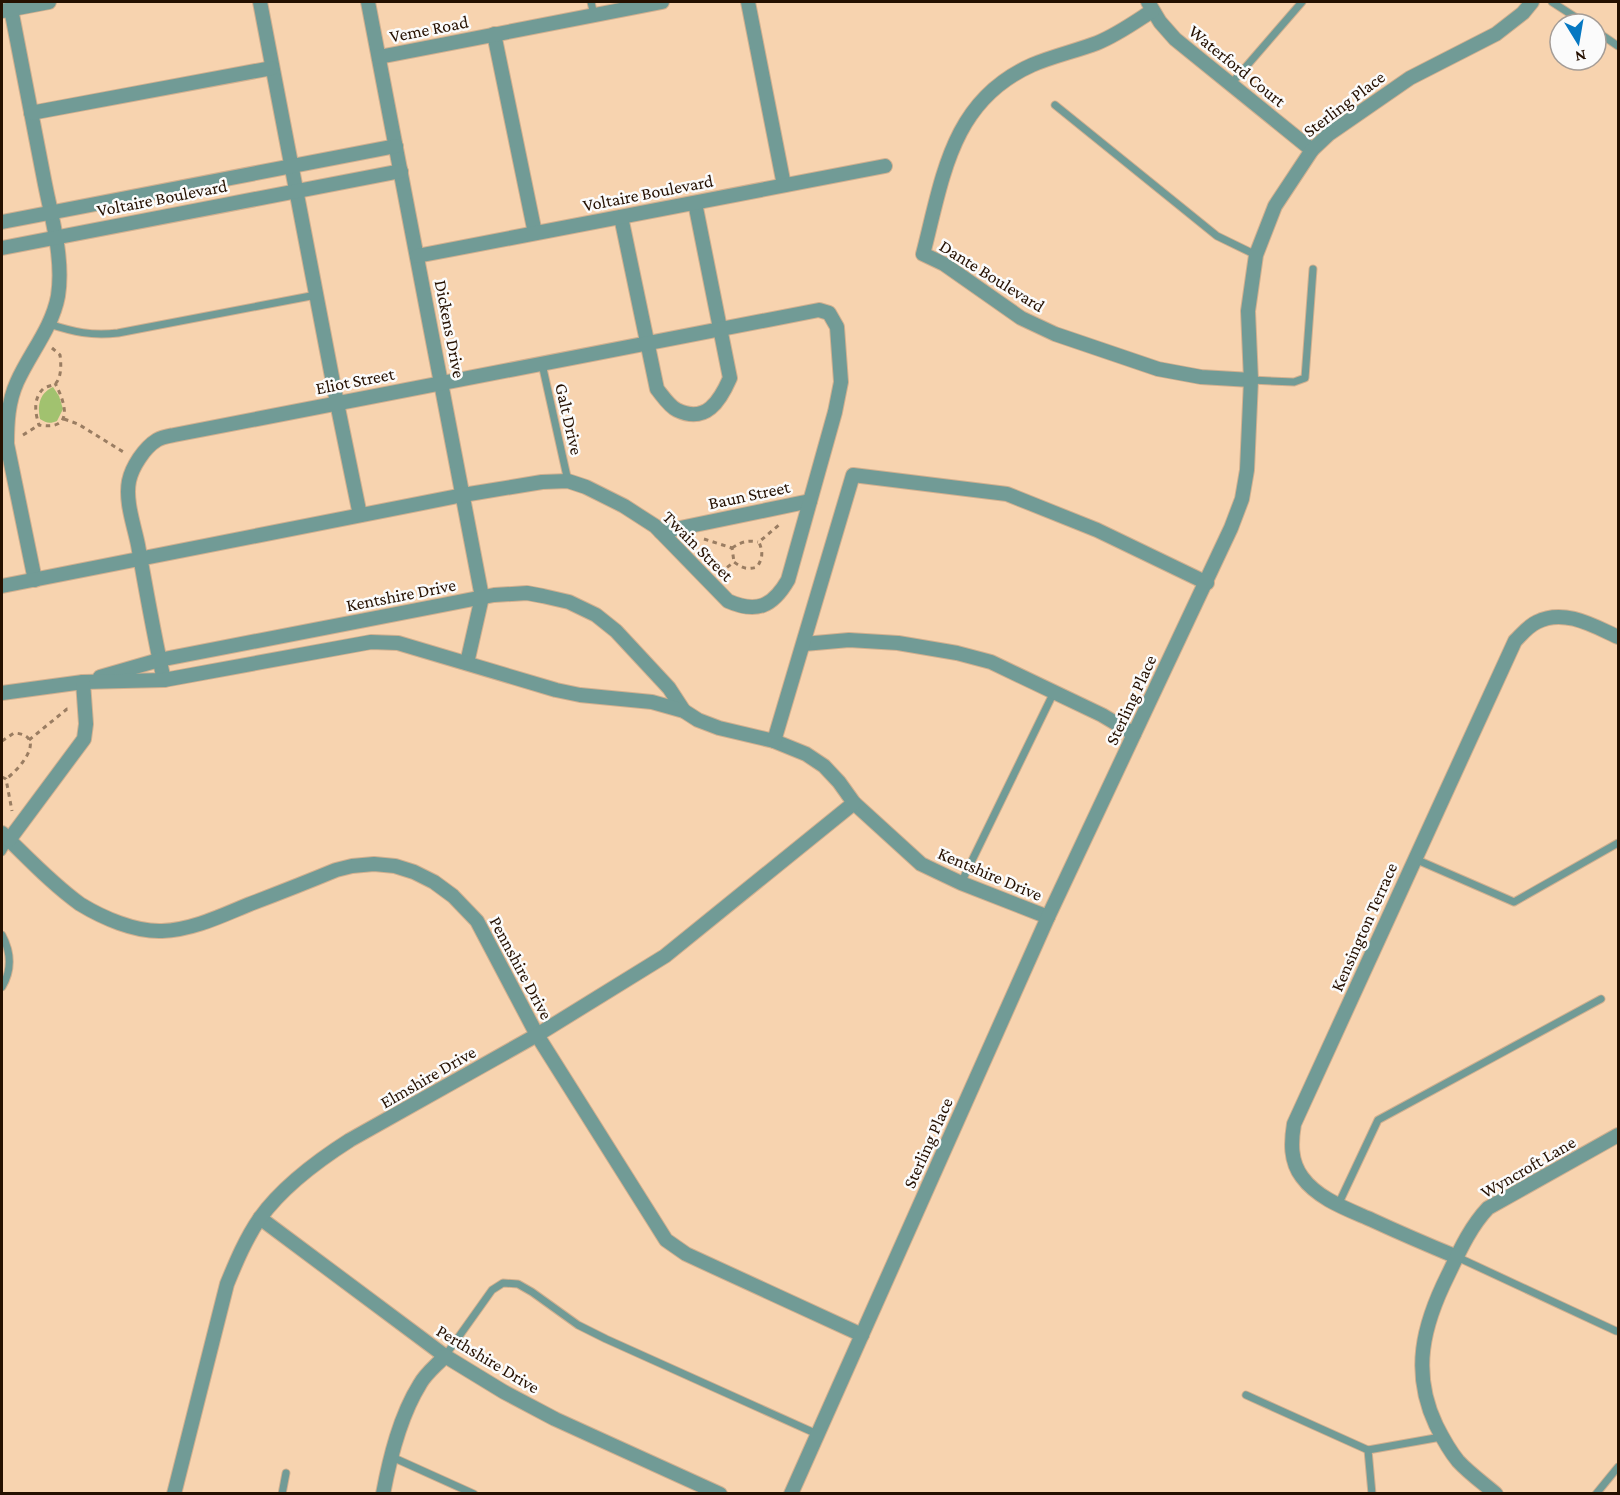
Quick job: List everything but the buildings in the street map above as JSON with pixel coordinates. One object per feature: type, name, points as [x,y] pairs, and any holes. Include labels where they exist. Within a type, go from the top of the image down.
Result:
[{"type":"street","points":[[35,580],[7,444],[7,425],[10,402],[17,381],[54,314],[59,272],[51,212],[32,113],[6,10],[50,2]]},
{"type":"street","points":[[260,2],[360,515]]},
{"type":"street","name":"Dickens Drive","points":[[368,2],[483,597],[467,663]]},
{"type":"street","name":"Veme Road","points":[[379,57],[494,34],[592,8],[655,2]]},
{"type":"street","points":[[748,2],[784,185]]},
{"type":"street","name":"Sterling Place","points":[[791,1494],[1048,917],[1207,583],[1242,499],[1247,470],[1251,380],[1248,311],[1256,255],[1275,206],[1312,150],[1329,134],[1410,78],[1496,34],[1523,13],[1532,2]]},
{"type":"street","name":"Waterford Court","points":[[1150,6],[1174,39],[1312,150]]},
{"type":"street","name":"Dante Boulevard","points":[[1150,6],[1100,42],[1033,65],[1005,80],[981,101],[963,126],[948,159],[923,254],[944,264],[1021,318],[1055,334],[1158,369],[1201,377],[1251,380]]},
{"type":"street","points":[[494,34],[535,233]]},
{"type":"street","points":[[32,113],[272,68]]},
{"type":"street","name":"Voltaire Boulevard","points":[[2,222],[396,146]]},
{"type":"street","name":"Voltaire Boulevard","points":[[417,256],[885,166]]},
{"type":"street","name":"Voltaire Boulevard","points":[[2,248],[401,171]]},
{"type":"street","points":[[621,217],[657,389],[675,409],[690,414],[707,411],[721,399],[730,378],[695,202]]},
{"type":"street","name":"Twain Street","points":[[2,586],[463,495],[514,486],[568,481],[624,506],[655,526],[728,601],[742,607],[766,605],[773,600],[788,580],[835,412],[841,382],[837,327],[829,313],[819,310],[810,312]]},
{"type":"street","name":"Eliot Street","points":[[164,680],[128,496],[129,481],[138,461],[157,440],[810,312]]},
{"type":"street","points":[[774,741],[853,475],[1007,495],[1097,530],[1207,583]]},
{"type":"street","name":"Baun Street","points":[[661,532],[810,501]]},
{"type":"street","name":"Kentshire Drive","points":[[83,682],[159,660],[508,593],[543,596],[569,602],[596,615],[616,631],[669,688],[684,711]]},
{"type":"street","name":"Kensington Terrace","points":[[1456,1257],[1338,1205],[1311,1188],[1300,1175],[1294,1161],[1291,1141],[1294,1124],[1515,640],[1538,621],[1555,617],[1587,622],[1618,637]]},
{"type":"street","points":[[804,644],[849,640],[898,643],[957,653],[991,662],[1102,715],[1134,734]]},
{"type":"street","name":"Kentshire Drive","points":[[2,693],[83,682],[164,680],[371,642],[406,645],[580,696],[652,702],[684,711],[698,720],[719,728],[774,741],[806,754],[824,766],[854,803],[921,864],[961,883],[1048,917]]},
{"type":"street","points":[[4,842],[22,824],[84,739],[86,724],[83,682]]},
{"type":"street","name":"Elmshire Drive","points":[[174,1494],[227,1284],[260,1218],[301,1175],[350,1140],[537,1035],[666,956],[854,803]]},
{"type":"street","name":"Pennshire Drive","points":[[4,842],[81,904],[100,915],[122,923],[163,931],[218,918],[336,870],[352,866],[374,864],[395,866],[414,872],[443,889],[477,921],[537,1035],[666,1240],[686,1254],[862,1335]]},
{"type":"street","name":"Wyncroft Lane","points":[[1496,1494],[1456,1459],[1441,1437],[1430,1412],[1423,1389],[1422,1355],[1427,1326],[1456,1257],[1477,1220],[1488,1208],[1618,1135]]},
{"type":"street","name":"Perthshire Drive","points":[[260,1218],[445,1356],[504,1392],[555,1419],[720,1494]]},
{"type":"street","points":[[383,1494],[400,1427],[421,1382],[445,1356]]},
{"type":"lane","points":[[1231,84],[1302,2]]},
{"type":"lane","points":[[1552,2],[1567,12]]},
{"type":"lane","points":[[1055,105],[1217,236],[1256,255]]},
{"type":"lane","points":[[1251,380],[1294,382],[1305,378],[1313,269]]},
{"type":"lane","points":[[49,324],[97,335],[118,333],[316,295]]},
{"type":"lane","name":"Galt Drive","points":[[542,364],[568,481]]},
{"type":"lane","points":[[961,883],[1054,692]]},
{"type":"lane","points":[[1415,859],[1514,902],[1618,843]]},
{"type":"lane","points":[[2,935],[9,952],[6,980],[2,987]]},
{"type":"lane","points":[[1338,1205],[1378,1120],[1601,999]]},
{"type":"lane","points":[[1456,1257],[1616,1331]]},
{"type":"lane","points":[[445,1356],[492,1290],[503,1283],[518,1284],[578,1325],[817,1434]]},
{"type":"lane","points":[[1246,1395],[1368,1450],[1441,1437]]},
{"type":"lane","points":[[1368,1450],[1372,1494]]},
{"type":"lane","points":[[392,1457],[474,1494]]},
{"type":"lane","points":[[1596,1494],[1618,1467]]},
{"type":"lane","points":[[282,1494],[286,1473]]},
{"type":"path","points":[[39,343],[60,355],[56,383],[64,400],[65,409],[64,419],[57,424],[49,427],[39,425],[36,416],[37,399],[42,390],[56,383]]},
{"type":"path","points":[[64,419],[78,424],[138,461]]},
{"type":"path","points":[[759,542],[780,523]]},
{"type":"path","points":[[684,527],[699,537],[732,548]]},
{"type":"path","points":[[732,548],[741,542],[751,540],[759,542]]},
{"type":"path","points":[[732,548],[734,562],[749,569],[757,567],[762,559],[759,542]]},
{"type":"path","points":[[709,581],[734,562]]},
{"type":"path","points":[[29,740],[66,709],[85,707]]},
{"type":"path","points":[[2,741],[14,733],[25,735],[29,740],[29,751],[24,763],[4,778],[13,815],[22,824]]},
{"type":"green space","points":[[53,387],[63,409],[57,421],[48,423],[40,419],[39,404],[45,392]]}]
